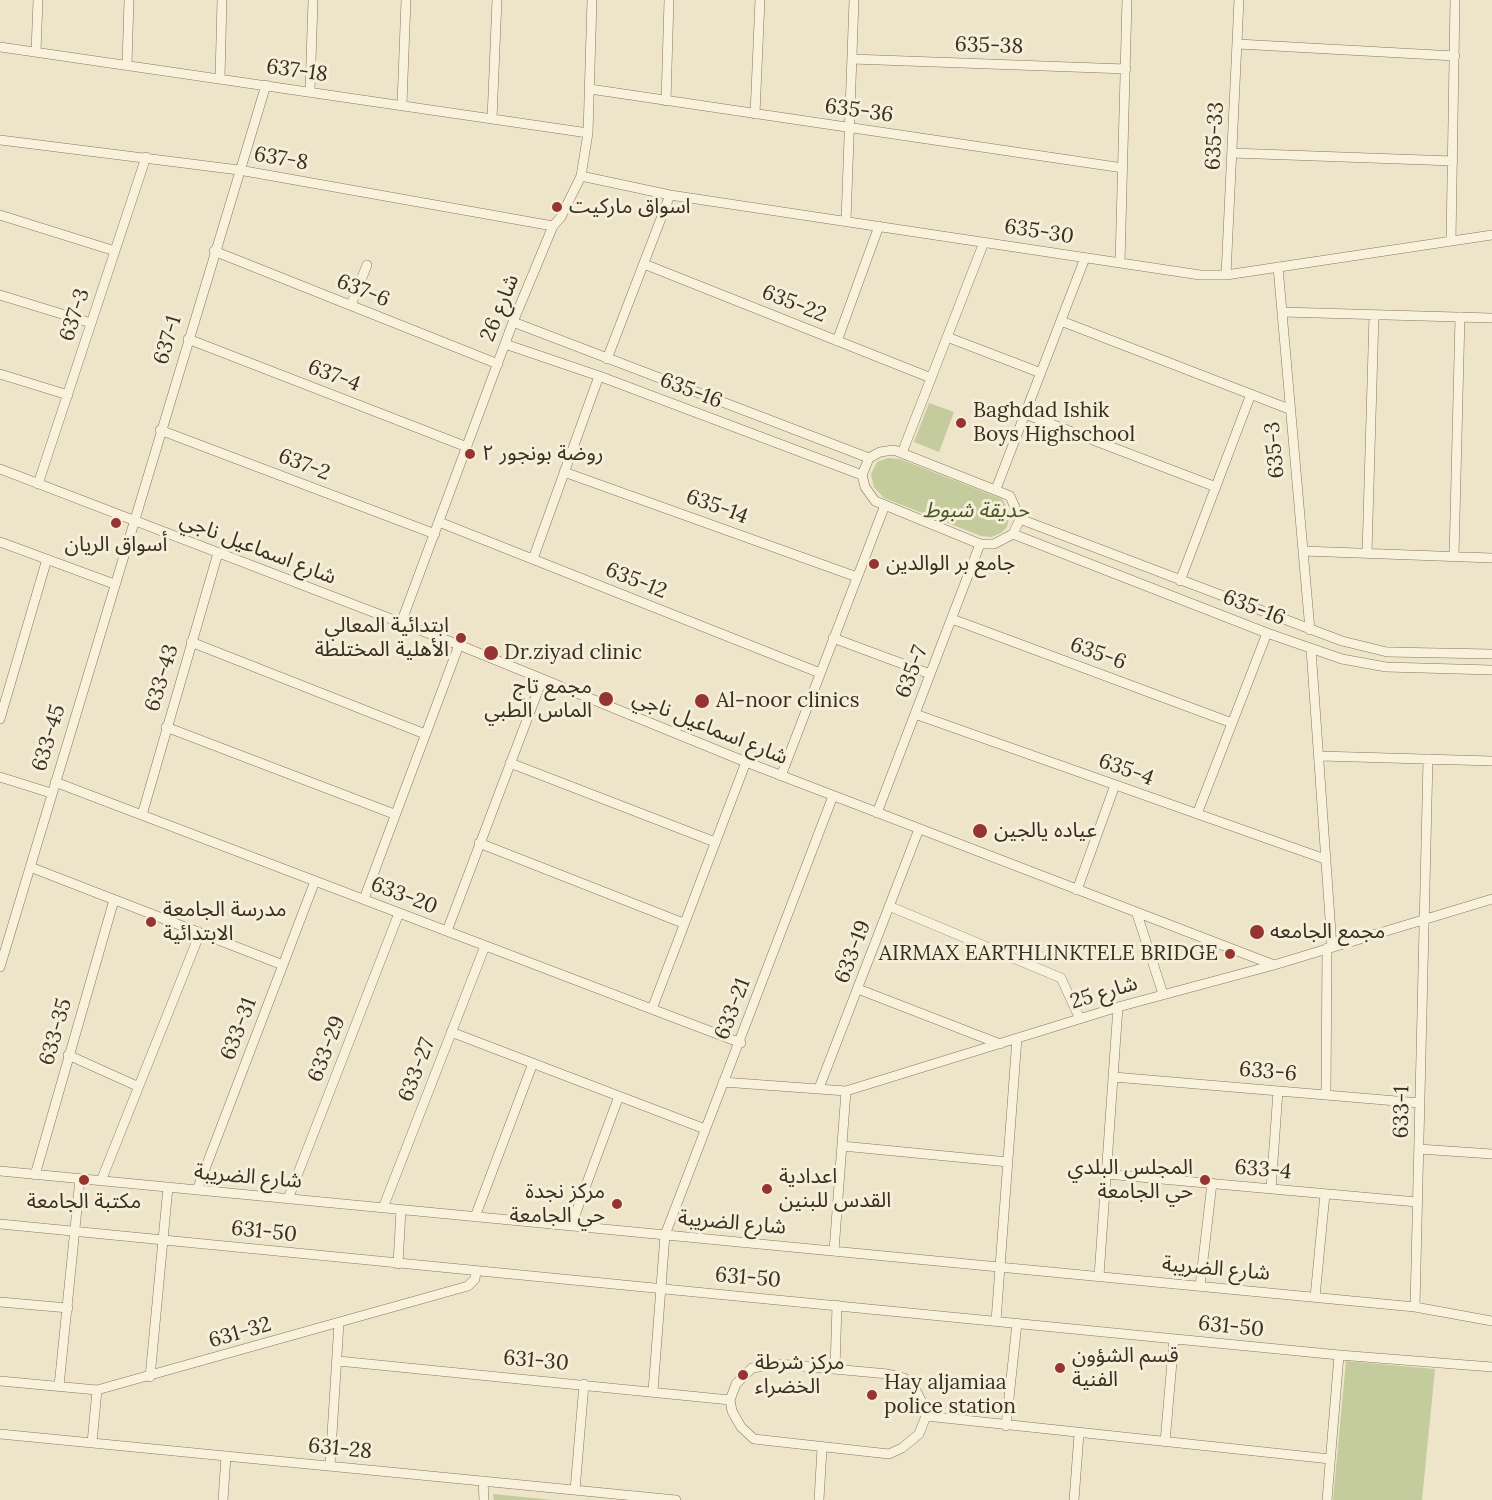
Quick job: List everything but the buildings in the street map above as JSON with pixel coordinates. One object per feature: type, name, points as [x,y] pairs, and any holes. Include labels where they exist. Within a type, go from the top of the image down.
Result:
[{"type":"street","points":[[36,52],[38,0]]},
{"type":"street","points":[[127,65],[129,0]]},
{"type":"street","points":[[220,78],[222,0]]},
{"type":"street","points":[[310,91],[313,0]]},
{"type":"street","points":[[402,105],[406,0]]},
{"type":"street","points":[[492,119],[497,0]]},
{"type":"street","name":"شارع 26","points":[[402,623],[513,322],[553,226],[561,217],[581,176],[588,133],[592,0]]},
{"type":"street","points":[[666,100],[669,0]]},
{"type":"street","points":[[755,114],[760,0]]},
{"type":"street","points":[[846,221],[854,0]]},
{"type":"street","points":[[1120,263],[1127,0]]},
{"type":"street","name":"635-33","points":[[1226,274],[1239,0]]},
{"type":"street","points":[[1451,241],[1455,0]]},
{"type":"street","points":[[1238,44],[1455,56]]},
{"type":"street","name":"637-18","points":[[0,47],[588,133]]},
{"type":"street","name":"635-38","points":[[852,59],[1126,69]]},
{"type":"street","name":"637-1","points":[[133,520],[238,170],[266,85]]},
{"type":"street","name":"635-36","points":[[590,89],[1123,168]]},
{"type":"street","name":"637-8","points":[[0,140],[238,170],[553,226]]},
{"type":"street","points":[[1232,153],[1452,161]]},
{"type":"street","name":"637-3","points":[[38,484],[146,157]]},
{"type":"street","name":"635-30","points":[[581,176],[670,195],[1200,275],[1278,267],[1492,235]]},
{"type":"street","points":[[607,359],[670,195]]},
{"type":"street","points":[[0,215],[116,250]]},
{"type":"street","points":[[837,341],[879,226]]},
{"type":"street","points":[[902,453],[984,242]]},
{"type":"street","name":"637-6","points":[[214,251],[498,364]]},
{"type":"street","points":[[996,489],[1085,258]]},
{"type":"street","name":"635-22","points":[[644,264],[931,378]]},
{"type":"street","points":[[351,305],[367,265]]},
{"type":"street","name":"635-3","points":[[1278,267],[1310,630]]},
{"type":"street","points":[[0,295],[91,323]]},
{"type":"street","points":[[1282,312],[1492,318]]},
{"type":"street","points":[[1366,553],[1374,315]]},
{"type":"street","points":[[1454,557],[1460,317]]},
{"type":"street","points":[[1060,321],[1289,409]]},
{"type":"street","name":"635-16","points":[[513,322],[869,458]]},
{"type":"street","points":[[947,338],[1041,373]]},
{"type":"street","name":"637-4","points":[[188,339],[467,447]]},
{"type":"street","name":"635-16","points":[[505,344],[599,376],[862,475]]},
{"type":"street","points":[[0,374],[68,394]]},
{"type":"street","points":[[532,559],[599,376]]},
{"type":"street","points":[[1180,581],[1251,394]]},
{"type":"street","points":[[1025,414],[1216,487]]},
{"type":"street","name":"637-2","points":[[160,430],[435,534]]},
{"type":"street","points":[[894,450],[902,453],[1010,496],[1020,519],[1013,534],[994,544],[980,544],[885,505],[870,495],[862,475],[869,458],[880,452],[894,450]]},
{"type":"street","name":"شارع اسماعيل ناجي","points":[[0,469],[459,645],[781,776],[1274,965]]},
{"type":"street","name":"635-14","points":[[564,472],[857,577]]},
{"type":"street","points":[[781,776],[885,505]]},
{"type":"street","name":"635-16","points":[[1020,519],[1310,630],[1377,651],[1492,654]]},
{"type":"street","name":"633-45","points":[[0,967],[133,520]]},
{"type":"street","name":"635-12","points":[[439,522],[820,673]]},
{"type":"street","name":"635-16","points":[[1013,534],[1311,649],[1374,666],[1492,670]]},
{"type":"street","points":[[0,542],[114,584]]},
{"type":"street","name":"635-7","points":[[877,813],[980,544]]},
{"type":"street","points":[[1303,551],[1492,558]]},
{"type":"street","name":"633-43","points":[[142,815],[218,553]]},
{"type":"street","points":[[0,718],[48,559]]},
{"type":"street","name":"635-6","points":[[951,618],[1232,723]]},
{"type":"street","points":[[1197,814],[1267,633]]},
{"type":"street","points":[[833,638],[930,674]]},
{"type":"street","points":[[191,642],[425,734]]},
{"type":"street","points":[[363,899],[459,645]]},
{"type":"street","points":[[1311,649],[1320,756],[1329,948],[1326,1095]]},
{"type":"street","points":[[447,931],[542,680]]},
{"type":"street","name":"635-4","points":[[915,714],[1325,860]]},
{"type":"street","points":[[166,727],[394,814]]},
{"type":"street","points":[[1320,756],[1492,761]]},
{"type":"street","name":"633-1","points":[[1414,1306],[1428,759]]},
{"type":"street","points":[[652,1009],[746,762]]},
{"type":"street","points":[[510,763],[715,842]]},
{"type":"street","points":[[0,777],[51,793]]},
{"type":"street","name":"633-20","points":[[55,782],[741,1043]]},
{"type":"street","points":[[1077,890],[1115,785]]},
{"type":"street","name":"633-21","points":[[653,1391],[665,1235],[723,1082],[741,1043],[833,796]]},
{"type":"street","name":"633-19","points":[[819,1089],[919,829]]},
{"type":"street","points":[[479,843],[683,923]]},
{"type":"street","points":[[30,867],[283,965]]},
{"type":"street","name":"633-31","points":[[197,1190],[315,881]]},
{"type":"street","name":"شارع 25","points":[[723,1082],[846,1091],[1118,1007],[1274,965],[1492,899]]},
{"type":"street","name":"633-35","points":[[35,1175],[114,900]]},
{"type":"street","points":[[890,906],[1061,978],[1080,1019]]},
{"type":"street","name":"633-29","points":[[288,1199],[399,913]]},
{"type":"street","points":[[1137,914],[1163,994]]},
{"type":"street","points":[[101,1181],[200,933]]},
{"type":"street","name":"633-27","points":[[383,1208],[485,946]]},
{"type":"street","points":[[858,989],[1000,1044]]},
{"type":"street","points":[[1099,1276],[1118,1007]]},
{"type":"street","points":[[451,1032],[705,1129]]},
{"type":"street","points":[[996,1321],[1017,1038]]},
{"type":"street","points":[[68,1056],[137,1086]]},
{"type":"street","points":[[475,1217],[533,1063]]},
{"type":"street","name":"633-6","points":[[1114,1077],[1420,1103]]},
{"type":"street","points":[[834,1251],[846,1091]]},
{"type":"street","points":[[1271,1189],[1278,1091]]},
{"type":"street","points":[[571,1226],[619,1096]]},
{"type":"street","points":[[842,1146],[1008,1162]]},
{"type":"street","points":[[1419,1149],[1492,1154]]},
{"type":"street","name":"شارع الضريبة","points":[[0,1171],[1414,1306],[1492,1321]]},
{"type":"street","name":"633-4","points":[[1106,1174],[1417,1202]]},
{"type":"street","points":[[59,1386],[80,1179]]},
{"type":"street","points":[[1200,1286],[1212,1184]]},
{"type":"street","points":[[150,1377],[168,1187]]},
{"type":"street","points":[[1315,1297],[1325,1194]]},
{"type":"street","points":[[398,1264],[401,1210]]},
{"type":"street","name":"631-50","points":[[0,1224],[1339,1355],[1492,1366]]},
{"type":"street","name":"631-32","points":[[0,1381],[97,1390],[468,1286],[475,1279],[476,1271]]},
{"type":"street","points":[[0,1302],[68,1308]]},
{"type":"street","points":[[834,1369],[837,1305]]},
{"type":"street","name":"شارع الضريبة","points":[[1461,1314],[1492,1315]]},
{"type":"street","points":[[330,1466],[339,1323]]},
{"type":"street","points":[[1006,1426],[1017,1323]]},
{"type":"street","points":[[1165,1442],[1174,1339]]},
{"type":"street","points":[[1327,1500],[1339,1355]]},
{"type":"street","name":"631-30","points":[[338,1361],[730,1400]]},
{"type":"street","points":[[759,1365],[834,1369],[888,1374],[904,1378],[919,1395],[926,1416],[919,1434],[913,1441],[889,1454],[754,1439],[736,1420],[730,1400],[740,1377],[759,1365]]},
{"type":"street","points":[[575,1490],[584,1384]]},
{"type":"street","points":[[92,1443],[97,1390]]},
{"type":"street","points":[[926,1416],[1330,1459]]},
{"type":"street","name":"631-28","points":[[0,1434],[676,1500]]},
{"type":"street","points":[[1074,1500],[1079,1434]]},
{"type":"street","points":[[819,1500],[822,1448]]},
{"type":"street","points":[[223,1500],[226,1456]]},
{"type":"street","points":[[483,1481],[484,1500]]},
{"type":"green space","points":[[929,403],[954,412],[939,452],[914,442]]},
{"type":"green space","name":"حديقة شبوط","points":[[888,458],[900,459],[1002,499],[1010,513],[1007,527],[1001,533],[991,537],[981,536],[884,498],[874,487],[871,474],[877,462]]},
{"type":"green space","points":[[1346,1361],[1435,1369],[1422,1500],[1333,1500]]},
{"type":"green space","points":[[493,1494],[553,1500],[494,1500]]},
{"type":"place","name":"اسواق ماركيت","points":[[557,207]]},
{"type":"place","name":"Baghdad Ishik Boys Highschool","points":[[961,423]]},
{"type":"place","name":"روضة بونجور ٢","points":[[470,454]]},
{"type":"place","name":"أسواق الريان","points":[[116,523]]},
{"type":"place","name":"جامع بر الوالدين","points":[[874,564]]},
{"type":"place","name":"ابتدائية المعالي الأهلية المختلطة","points":[[461,638]]},
{"type":"place","name":"Dr.ziyad clinic","points":[[491,653]]},
{"type":"place","name":"مجمع تاج الماس الطبي","points":[[606,699]]},
{"type":"place","name":"Al-noor clinics","points":[[702,701]]},
{"type":"place","name":"عياده يالجين","points":[[980,831]]},
{"type":"place","name":"مدرسة الجامعة الابتدائية","points":[[151,922]]},
{"type":"place","name":"مجمع الجامعه","points":[[1257,932]]},
{"type":"place","name":"AIRMAX EARTHLINKTELE BRIDGE","points":[[1230,954]]},
{"type":"place","name":"مكتبة الجامعة","points":[[84,1180]]},
{"type":"place","name":"المجلس البلدي حي الجامعة","points":[[1205,1180]]},
{"type":"place","name":"اعدادية القدس للبنين","points":[[767,1189]]},
{"type":"place","name":"مركز نجدة حي الجامعة","points":[[617,1204]]},
{"type":"place","name":"قسم الشؤون الفنية","points":[[1060,1368]]},
{"type":"place","name":"مركز شرطة الخضراء","points":[[743,1375]]},
{"type":"place","name":"Hay aljamiaa police station","points":[[872,1395]]}]
